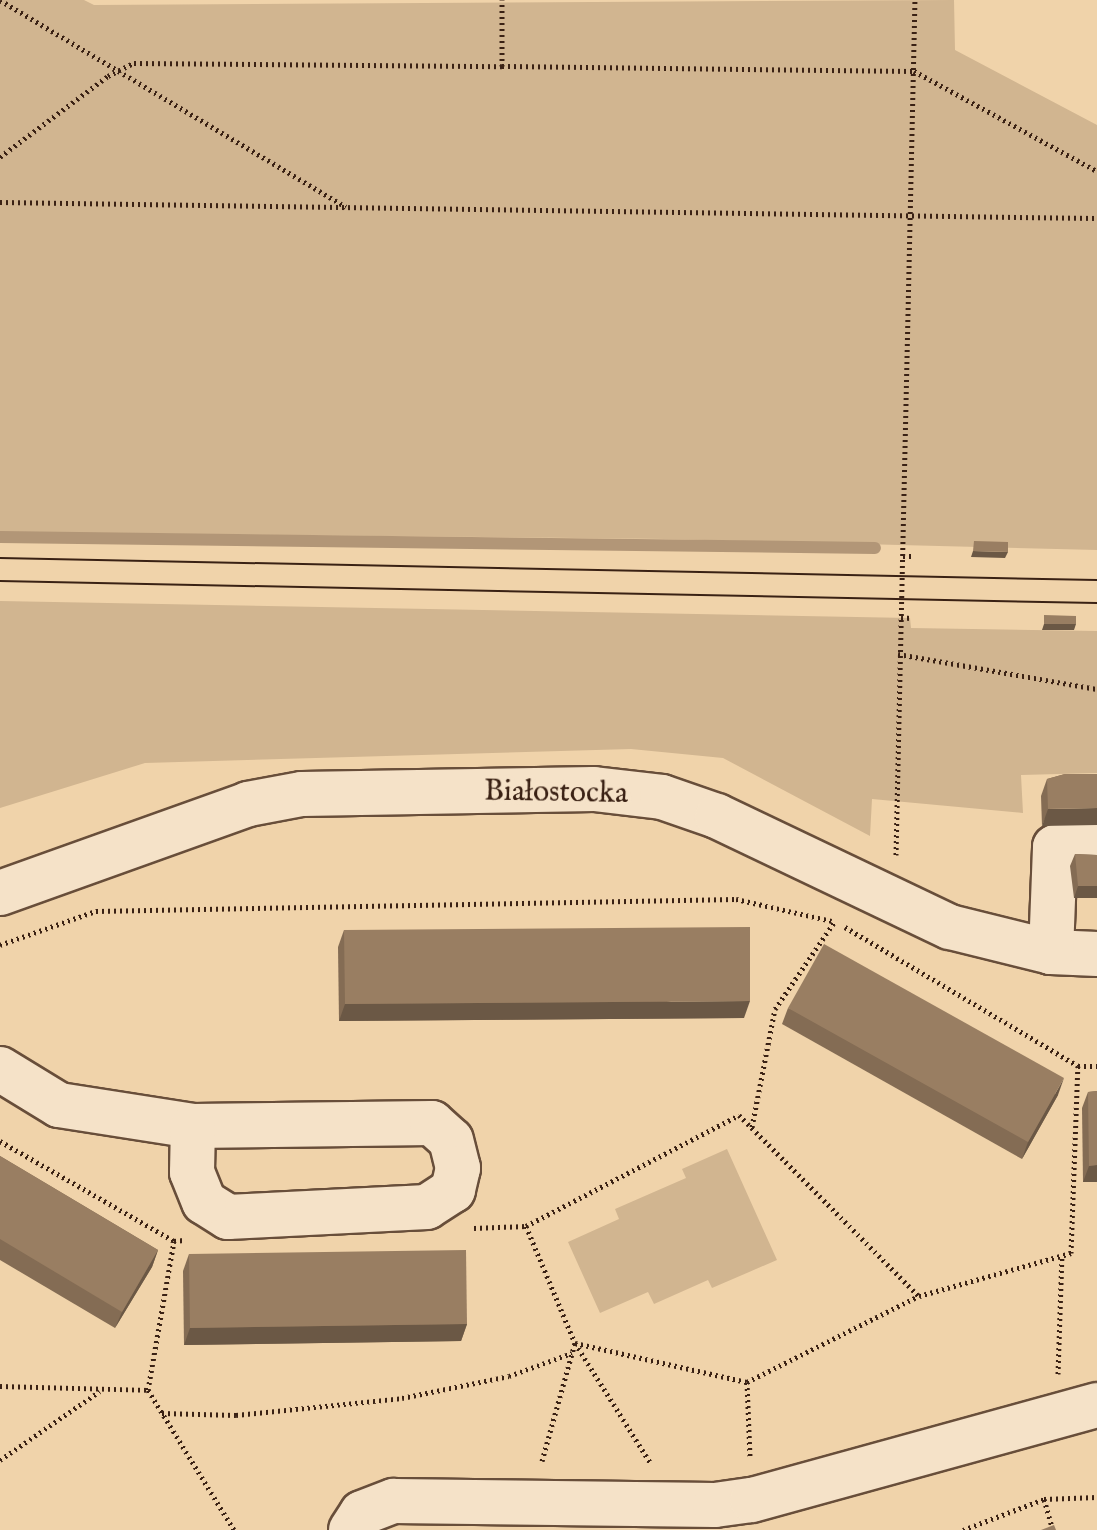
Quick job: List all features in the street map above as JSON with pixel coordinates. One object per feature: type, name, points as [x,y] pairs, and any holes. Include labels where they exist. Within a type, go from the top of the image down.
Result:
[{"type":"street","name":"Białostocka","points":[[0,893],[248,804],[302,794],[594,789],[662,797],[717,816],[796,850],[881,896],[950,927],[1051,952],[1097,954]]},
{"type":"street","points":[[1051,952],[1055,847],[1097,846]]},
{"type":"street","points":[[0,1069],[59,1105],[193,1126],[432,1123],[451,1140],[458,1168],[453,1190],[427,1207],[228,1217],[204,1202],[192,1172],[193,1126]]},
{"type":"street","points":[[351,1530],[362,1513],[394,1501],[715,1510],[1077,1409]]},
{"type":"path","points":[[0,0],[347,208]]},
{"type":"path","points":[[502,0],[502,66]]},
{"type":"path","points":[[881,896],[896,855],[898,654],[914,214],[915,0]]},
{"type":"path","points":[[0,157],[117,69],[134,63],[914,71],[1097,171]]},
{"type":"path","points":[[0,202],[1097,218]]},
{"type":"path","points":[[903,556],[912,556]]},
{"type":"path","points":[[901,617],[910,618]]},
{"type":"path","points":[[898,654],[1097,689]]},
{"type":"path","points":[[0,945],[96,911],[736,899],[835,921],[1078,1066],[1097,1066]]},
{"type":"path","points":[[752,1128],[775,1009],[835,921]]},
{"type":"path","points":[[575,1343],[747,1382],[919,1296],[1071,1253],[1078,1066]]},
{"type":"path","points":[[526,1226],[575,1343],[715,1510]]},
{"type":"path","points":[[174,1241],[148,1390],[234,1530]]},
{"type":"path","points":[[1062,1255],[1077,1409]]},
{"type":"path","points":[[531,1503],[575,1343]]},
{"type":"path","points":[[162,1413],[249,1414],[402,1398],[509,1376],[572,1353]]},
{"type":"path","points":[[715,1510],[747,1382]]},
{"type":"path","points":[[0,1386],[148,1390]]},
{"type":"path","points":[[0,1460],[101,1390]]},
{"type":"path","points":[[963,1530],[1044,1499],[1097,1497]]},
{"type":"path","points":[[1044,1499],[1053,1530]]},
{"type":"shaded area","points":[[0,0],[84,0],[94,5],[954,0],[955,50],[1097,125],[1097,550],[666,539],[0,532]]},
{"type":"shaded area","points":[[0,601],[910,618],[911,628],[1097,631],[1097,773],[1021,775],[1023,813],[872,799],[870,836],[723,758],[631,749],[145,763],[0,808]]},
{"type":"shaded area","points":[[727,1149],[777,1260],[712,1288],[708,1280],[654,1304],[648,1292],[600,1313],[568,1242],[619,1219],[615,1209],[686,1178],[682,1169]]},
{"type":"building","points":[[974,541],[1008,542],[1008,552],[973,551]]},
{"type":"building","points":[[1044,615],[1076,616],[1076,624],[1044,624]]},
{"type":"building","points":[[1065,774],[1097,774],[1097,808],[1048,809],[1047,779]]},
{"type":"building","points":[[1075,854],[1097,855],[1097,886],[1078,886]]},
{"type":"building","points":[[750,927],[750,1001],[345,1004],[344,930]]},
{"type":"building","points":[[824,944],[1064,1078],[1028,1142],[788,1008]]},
{"type":"building","points":[[1097,1091],[1097,1165],[1089,1166],[1088,1092]]},
{"type":"building","points":[[0,1156],[158,1250],[122,1312],[0,1239]]},
{"type":"building","points":[[466,1250],[467,1324],[190,1328],[189,1254]]},
{"type":"waterway","points":[[0,537],[875,548]]},
{"type":"tram line","points":[[0,558],[1097,580]]},
{"type":"tram line","points":[[0,581],[1097,603]]}]
